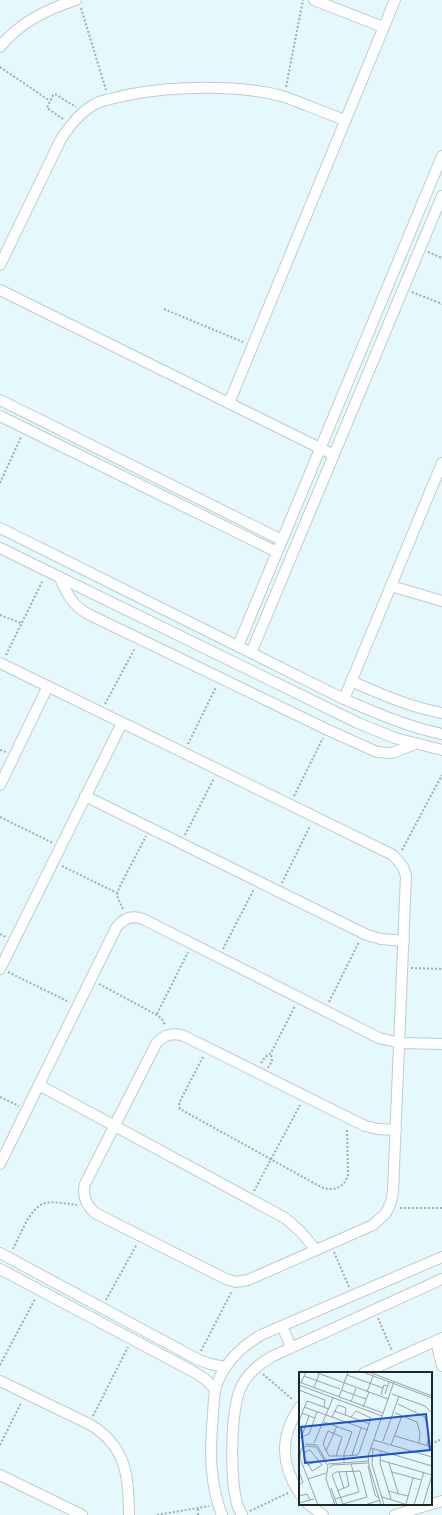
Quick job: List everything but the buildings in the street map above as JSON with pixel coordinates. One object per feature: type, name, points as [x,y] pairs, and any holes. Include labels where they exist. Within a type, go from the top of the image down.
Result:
[{"type":"street","points":[[314,0],[383,27]]},
{"type":"street","points":[[228,403],[395,0]]},
{"type":"street","points":[[0,47],[20,28],[38,16],[57,6],[78,4]]},
{"type":"street","points":[[0,265],[60,141],[71,124],[84,111],[96,104],[109,99],[167,89],[197,88],[248,91],[284,97],[345,120]]},
{"type":"street","points":[[238,646],[442,156]]},
{"type":"street","points":[[250,653],[442,196]]},
{"type":"street","points":[[0,290],[334,455]]},
{"type":"street","points":[[0,400],[282,540]]},
{"type":"street","points":[[0,416],[276,552]]},
{"type":"street","points":[[344,699],[442,463]]},
{"type":"street","points":[[0,528],[344,699],[398,722],[442,734]]},
{"type":"street","points":[[0,548],[358,723],[415,744],[442,750]]},
{"type":"street","points":[[60,578],[68,596],[82,610],[328,730],[382,753],[397,752],[415,744]]},
{"type":"street","points":[[391,586],[442,601]]},
{"type":"street","points":[[1,664],[393,855],[403,867],[406,876],[400,1042],[396,1130],[393,1191],[389,1207],[382,1217],[373,1225],[331,1244],[248,1280],[236,1282],[226,1279],[96,1213],[88,1206],[84,1193],[85,1184],[156,1044],[159,1040],[169,1035],[179,1034],[347,1118],[371,1128],[396,1130]]},
{"type":"street","points":[[293,692],[300,677]]},
{"type":"street","points":[[351,681],[386,696],[429,711],[442,713]]},
{"type":"street","points":[[0,785],[48,686]]},
{"type":"street","points":[[0,968],[122,723]]},
{"type":"street","points":[[85,796],[364,934],[376,938],[404,941]]},
{"type":"street","points":[[0,1164],[116,928],[119,923],[128,918],[138,917],[143,919],[379,1038],[400,1042],[442,1044]]},
{"type":"street","points":[[40,1085],[291,1222],[316,1250]]},
{"type":"street","points":[[4,1255],[197,1359],[210,1364],[225,1367]]},
{"type":"street","points":[[222,1515],[212,1480],[211,1440],[215,1389],[225,1367],[230,1360],[245,1346],[261,1335],[442,1257]]},
{"type":"street","points":[[0,1269],[200,1375],[215,1389]]},
{"type":"street","points":[[242,1515],[237,1504],[233,1481],[235,1406],[242,1385],[256,1367],[291,1347],[442,1279]]},
{"type":"street","points":[[282,1326],[291,1347]]},
{"type":"street","points":[[366,1372],[439,1339],[442,1366]]},
{"type":"street","points":[[0,1381],[89,1424],[100,1430],[108,1438],[121,1457],[128,1479],[129,1515]]},
{"type":"street","points":[[297,1404],[288,1428],[285,1453],[286,1466],[290,1478],[298,1492]]},
{"type":"street","points":[[0,1475],[82,1515]]},
{"type":"street","points":[[432,1504],[442,1501]]},
{"type":"street","points":[[309,1505],[323,1515]]},
{"type":"street","points":[[395,1515],[429,1505]]},
{"type":"path","points":[[284,97],[303,0]]},
{"type":"path","points":[[78,4],[109,99]]},
{"type":"path","points":[[0,67],[50,101]]},
{"type":"path","points":[[71,124],[47,110],[53,95],[55,94],[84,111]]},
{"type":"path","points":[[420,249],[442,258]]},
{"type":"path","points":[[403,288],[442,304]]},
{"type":"path","points":[[164,309],[252,346]]},
{"type":"path","points":[[0,483],[25,429]]},
{"type":"path","points":[[1,664],[47,571]]},
{"type":"path","points":[[0,615],[22,623]]},
{"type":"path","points":[[100,712],[139,639]]},
{"type":"path","points":[[184,753],[221,678]]},
{"type":"path","points":[[290,805],[328,730]]},
{"type":"path","points":[[181,843],[218,769]]},
{"type":"path","points":[[397,858],[442,775]]},
{"type":"path","points":[[277,891],[315,816]]},
{"type":"path","points":[[0,817],[60,846]]},
{"type":"path","points":[[128,918],[118,900],[117,893],[150,828]]},
{"type":"path","points":[[52,861],[117,893]]},
{"type":"path","points":[[218,957],[258,881]]},
{"type":"path","points":[[325,1011],[364,934]]},
{"type":"path","points":[[157,1015],[192,944]]},
{"type":"path","points":[[403,967],[442,969]]},
{"type":"path","points":[[0,968],[78,1006]]},
{"type":"path","points":[[91,980],[157,1015],[162,1019],[169,1035]]},
{"type":"path","points":[[260,1074],[272,1061],[272,1053],[299,998]]},
{"type":"path","points":[[207,1048],[179,1103],[180,1109],[320,1187],[332,1189],[337,1188],[346,1181],[348,1175],[347,1118]]},
{"type":"path","points":[[260,1074],[265,1057],[272,1053]]},
{"type":"path","points":[[0,1097],[27,1110]]},
{"type":"path","points":[[250,1199],[305,1097]]},
{"type":"path","points":[[4,1255],[31,1214],[40,1205],[53,1203],[88,1206]]},
{"type":"path","points":[[389,1207],[442,1208]]},
{"type":"path","points":[[102,1308],[142,1236]]},
{"type":"path","points":[[331,1244],[352,1295]]},
{"type":"path","points":[[197,1359],[236,1282]]},
{"type":"path","points":[[0,1365],[40,1290]]},
{"type":"path","points":[[374,1310],[396,1359]]},
{"type":"path","points":[[89,1424],[132,1339]]},
{"type":"path","points":[[256,1367],[297,1404]]},
{"type":"path","points":[[0,1445],[25,1393]]},
{"type":"path","points":[[432,1444],[442,1439]]},
{"type":"path","points":[[242,1515],[298,1492]]},
{"type":"path","points":[[157,1515],[218,1504]]},
{"type":"path","points":[[198,1508],[198,1515]]}]
